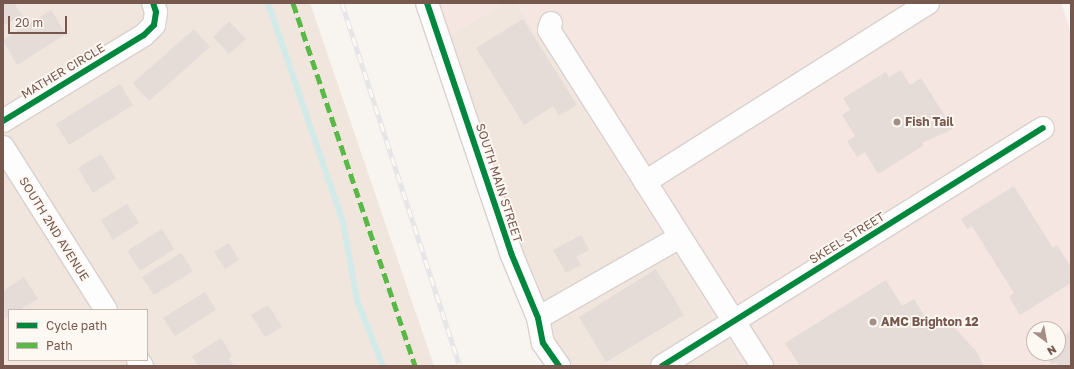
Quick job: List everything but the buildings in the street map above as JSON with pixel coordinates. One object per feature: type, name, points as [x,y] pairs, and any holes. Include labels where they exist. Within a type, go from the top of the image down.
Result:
[{"type":"street","name":"MATHER CIRCLE","points":[[3,121],[144,34],[154,25],[156,12],[154,3]]},
{"type":"street","name":"SOUTH MAIN STREET","points":[[427,3],[511,253],[538,318],[543,343],[559,366]]},
{"type":"street","points":[[645,182],[928,3]]},
{"type":"street","points":[[551,23],[549,30],[762,366]]},
{"type":"street","name":"SKEEL STREET","points":[[662,366],[1043,128]]},
{"type":"street","name":"SOUTH 2ND AVENUE","points":[[6,158],[105,309]]},
{"type":"street","points":[[538,318],[680,237]]},
{"type":"street","points":[[543,343],[551,366]]},
{"type":"shaded area","points":[[3,3],[310,3],[434,366],[3,366]]},
{"type":"shaded area","points":[[427,3],[503,3],[440,41]]},
{"type":"shaded area","points":[[503,3],[517,3],[745,366],[559,366],[440,41]]},
{"type":"shaded area","points":[[517,3],[1061,3],[1071,33],[1071,366],[745,366]]},
{"type":"waterway","points":[[268,3],[343,222],[357,300],[383,366]]},
{"type":"railway","points":[[342,3],[460,366]]},
{"type":"marked path","points":[[293,3],[415,366]]},
{"type":"cycle path","points":[[3,121],[144,35],[154,25],[156,12],[153,3]]},
{"type":"cycle path","points":[[427,3],[511,253],[538,318],[543,343],[559,366]]},
{"type":"cycle path","points":[[662,366],[1043,128]]},
{"type":"place","name":"Fish Tail","points":[[897,122]]},
{"type":"place","name":"AMC Brighton 12","points":[[873,322]]}]
